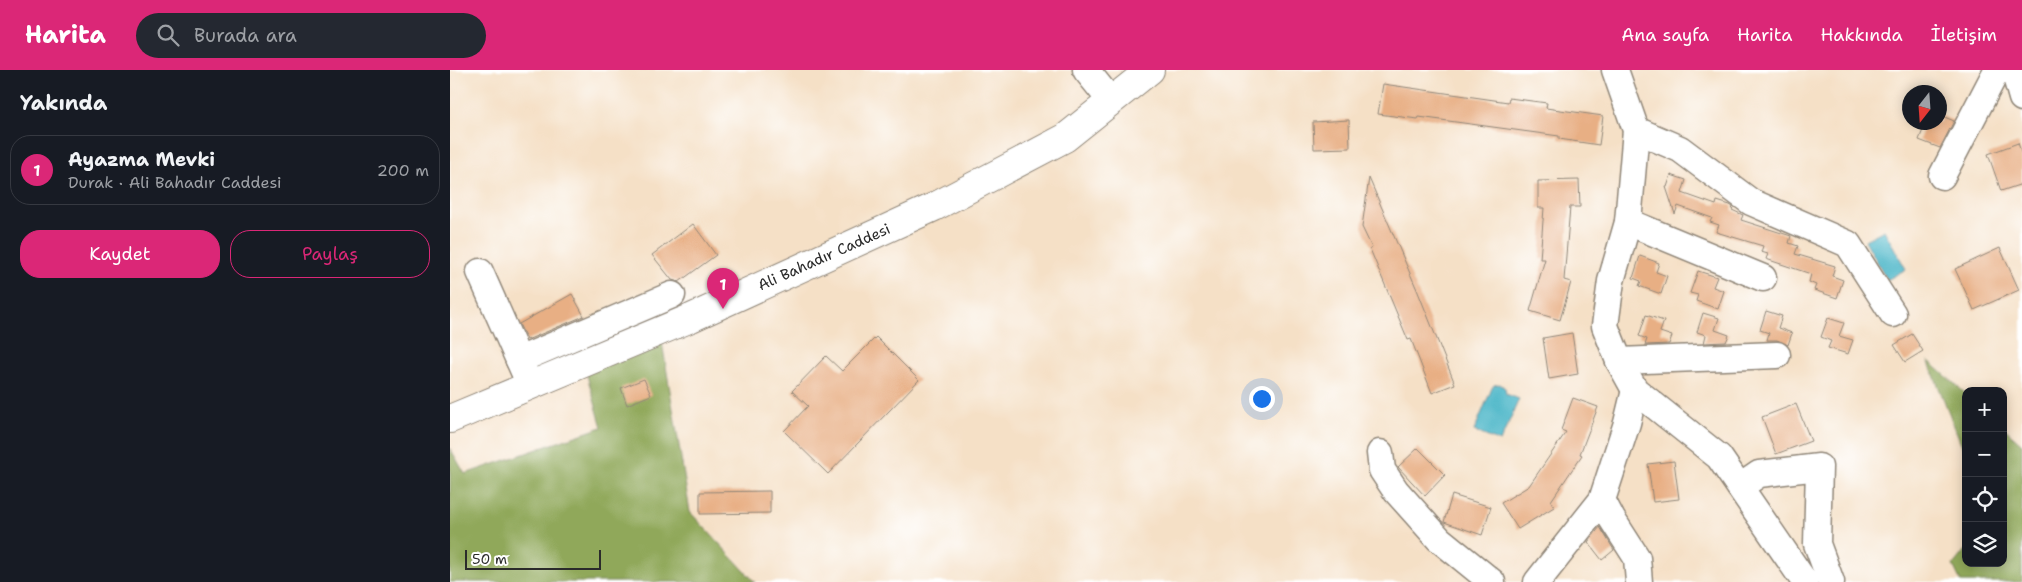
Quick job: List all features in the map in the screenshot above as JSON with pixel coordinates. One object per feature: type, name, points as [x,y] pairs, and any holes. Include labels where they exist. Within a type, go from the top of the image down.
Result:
[{"type":"main road","name":"Ali Bahadır Caddesi","points":[[450,419],[700,314],[934,207],[1065,138],[1150,70]]},
{"type":"street","points":[[1086,70],[1111,101]]},
{"type":"street","points":[[1615,70],[1636,130],[1628,222],[1611,281],[1605,326],[1619,361],[1635,390],[1719,457],[1805,582]]},
{"type":"street","points":[[1942,176],[1997,70]]},
{"type":"street","points":[[2014,70],[2022,98]]},
{"type":"street","points":[[1636,130],[1680,149],[1751,202],[1848,244],[1893,314]]},
{"type":"street","points":[[1628,222],[1763,278]]},
{"type":"street","points":[[480,272],[531,385]]},
{"type":"street","points":[[519,360],[672,295]]},
{"type":"street","points":[[1619,361],[1670,357],[1777,355]]},
{"type":"street","points":[[1538,582],[1602,500],[1627,423],[1635,390]]},
{"type":"street","points":[[1380,454],[1382,470],[1396,491],[1439,539],[1492,582]]},
{"type":"street","points":[[1740,487],[1759,474],[1819,467],[1817,544],[1826,573],[1831,582]]},
{"type":"street","points":[[1602,500],[1612,519],[1638,558],[1639,582]]},
{"type":"green space","points":[[661,336],[690,512],[755,582],[450,582],[450,448],[465,474],[602,427],[583,362]]},
{"type":"green space","points":[[1928,360],[1962,390],[1962,446]]},
{"type":"green space","points":[[2007,431],[2022,444],[2022,582],[1961,582],[1953,565],[1962,554],[1962,567],[2007,567]]},
{"type":"water","points":[[1884,230],[1906,269],[1887,280],[1865,240]]},
{"type":"water","points":[[1500,384],[1505,388],[1506,394],[1519,399],[1500,442],[1474,431],[1492,388],[1494,385]]},
{"type":"building","points":[[1383,84],[1508,102],[1509,98],[1547,103],[1546,108],[1603,116],[1599,145],[1559,139],[1559,136],[1419,117],[1418,119],[1378,114]]},
{"type":"building","points":[[1947,118],[1954,121],[1940,148],[1919,140],[1923,130],[1947,130]]},
{"type":"building","points":[[1349,120],[1350,148],[1314,149],[1313,122]]},
{"type":"building","points":[[2018,143],[2022,155],[2022,184],[2001,191],[1988,154]]},
{"type":"building","points":[[1671,175],[1686,180],[1682,193],[1716,205],[1717,201],[1730,205],[1733,207],[1732,210],[1743,215],[1741,220],[1791,236],[1789,243],[1798,246],[1795,254],[1835,266],[1832,276],[1843,280],[1837,298],[1814,290],[1816,285],[1809,282],[1811,274],[1766,259],[1768,254],[1761,252],[1763,246],[1716,232],[1719,225],[1710,222],[1712,218],[1678,206],[1675,214],[1666,187]]},
{"type":"building","points":[[1369,178],[1455,384],[1432,393],[1411,339],[1408,340],[1362,227]]},
{"type":"building","points":[[1579,180],[1580,207],[1570,207],[1564,280],[1571,282],[1560,320],[1530,311],[1545,259],[1540,259],[1544,208],[1538,208],[1538,181]]},
{"type":"building","points":[[693,224],[716,255],[679,282],[672,280],[652,255]]},
{"type":"building","points":[[2000,248],[2019,290],[1974,310],[1955,269]]},
{"type":"building","points":[[1640,256],[1659,263],[1656,272],[1667,276],[1661,294],[1639,286],[1641,281],[1633,278]]},
{"type":"building","points":[[1698,271],[1717,277],[1713,287],[1724,291],[1718,309],[1696,301],[1698,295],[1690,293]]},
{"type":"building","points":[[572,294],[584,316],[527,340],[519,324]]},
{"type":"building","points":[[1766,311],[1782,316],[1778,328],[1792,333],[1788,345],[1777,340],[1767,340],[1769,333],[1760,330]]},
{"type":"building","points":[[1703,313],[1719,318],[1715,330],[1729,335],[1726,342],[1704,343],[1706,335],[1697,332]]},
{"type":"building","points":[[1646,315],[1664,321],[1660,332],[1672,336],[1669,344],[1645,345],[1647,339],[1639,336]]},
{"type":"building","points":[[1828,318],[1844,323],[1839,336],[1853,340],[1848,354],[1828,348],[1831,341],[1821,337]]},
{"type":"building","points":[[1572,333],[1578,374],[1549,379],[1543,338]]},
{"type":"building","points":[[1912,334],[1923,351],[1905,362],[1894,345]]},
{"type":"building","points":[[876,337],[919,380],[828,474],[784,431],[808,406],[792,391],[826,356],[842,371]]},
{"type":"building","points":[[644,379],[651,395],[627,405],[621,388]]},
{"type":"building","points":[[1573,398],[1598,407],[1580,454],[1582,455],[1551,501],[1554,507],[1518,529],[1501,503],[1529,486],[1566,432],[1561,430]]},
{"type":"building","points":[[1796,404],[1811,441],[1776,454],[1762,417]]},
{"type":"building","points":[[1418,448],[1445,475],[1425,496],[1398,467]]},
{"type":"building","points":[[1674,461],[1679,499],[1653,502],[1648,464]]},
{"type":"building","points":[[770,491],[770,513],[700,514],[700,492]]},
{"type":"building","points":[[1452,495],[1491,507],[1482,535],[1444,522]]},
{"type":"building","points":[[1600,527],[1614,550],[1602,560],[1588,542]]},
{"type":"place","name":"Ayazma Mevki","points":[[723,309]]}]
